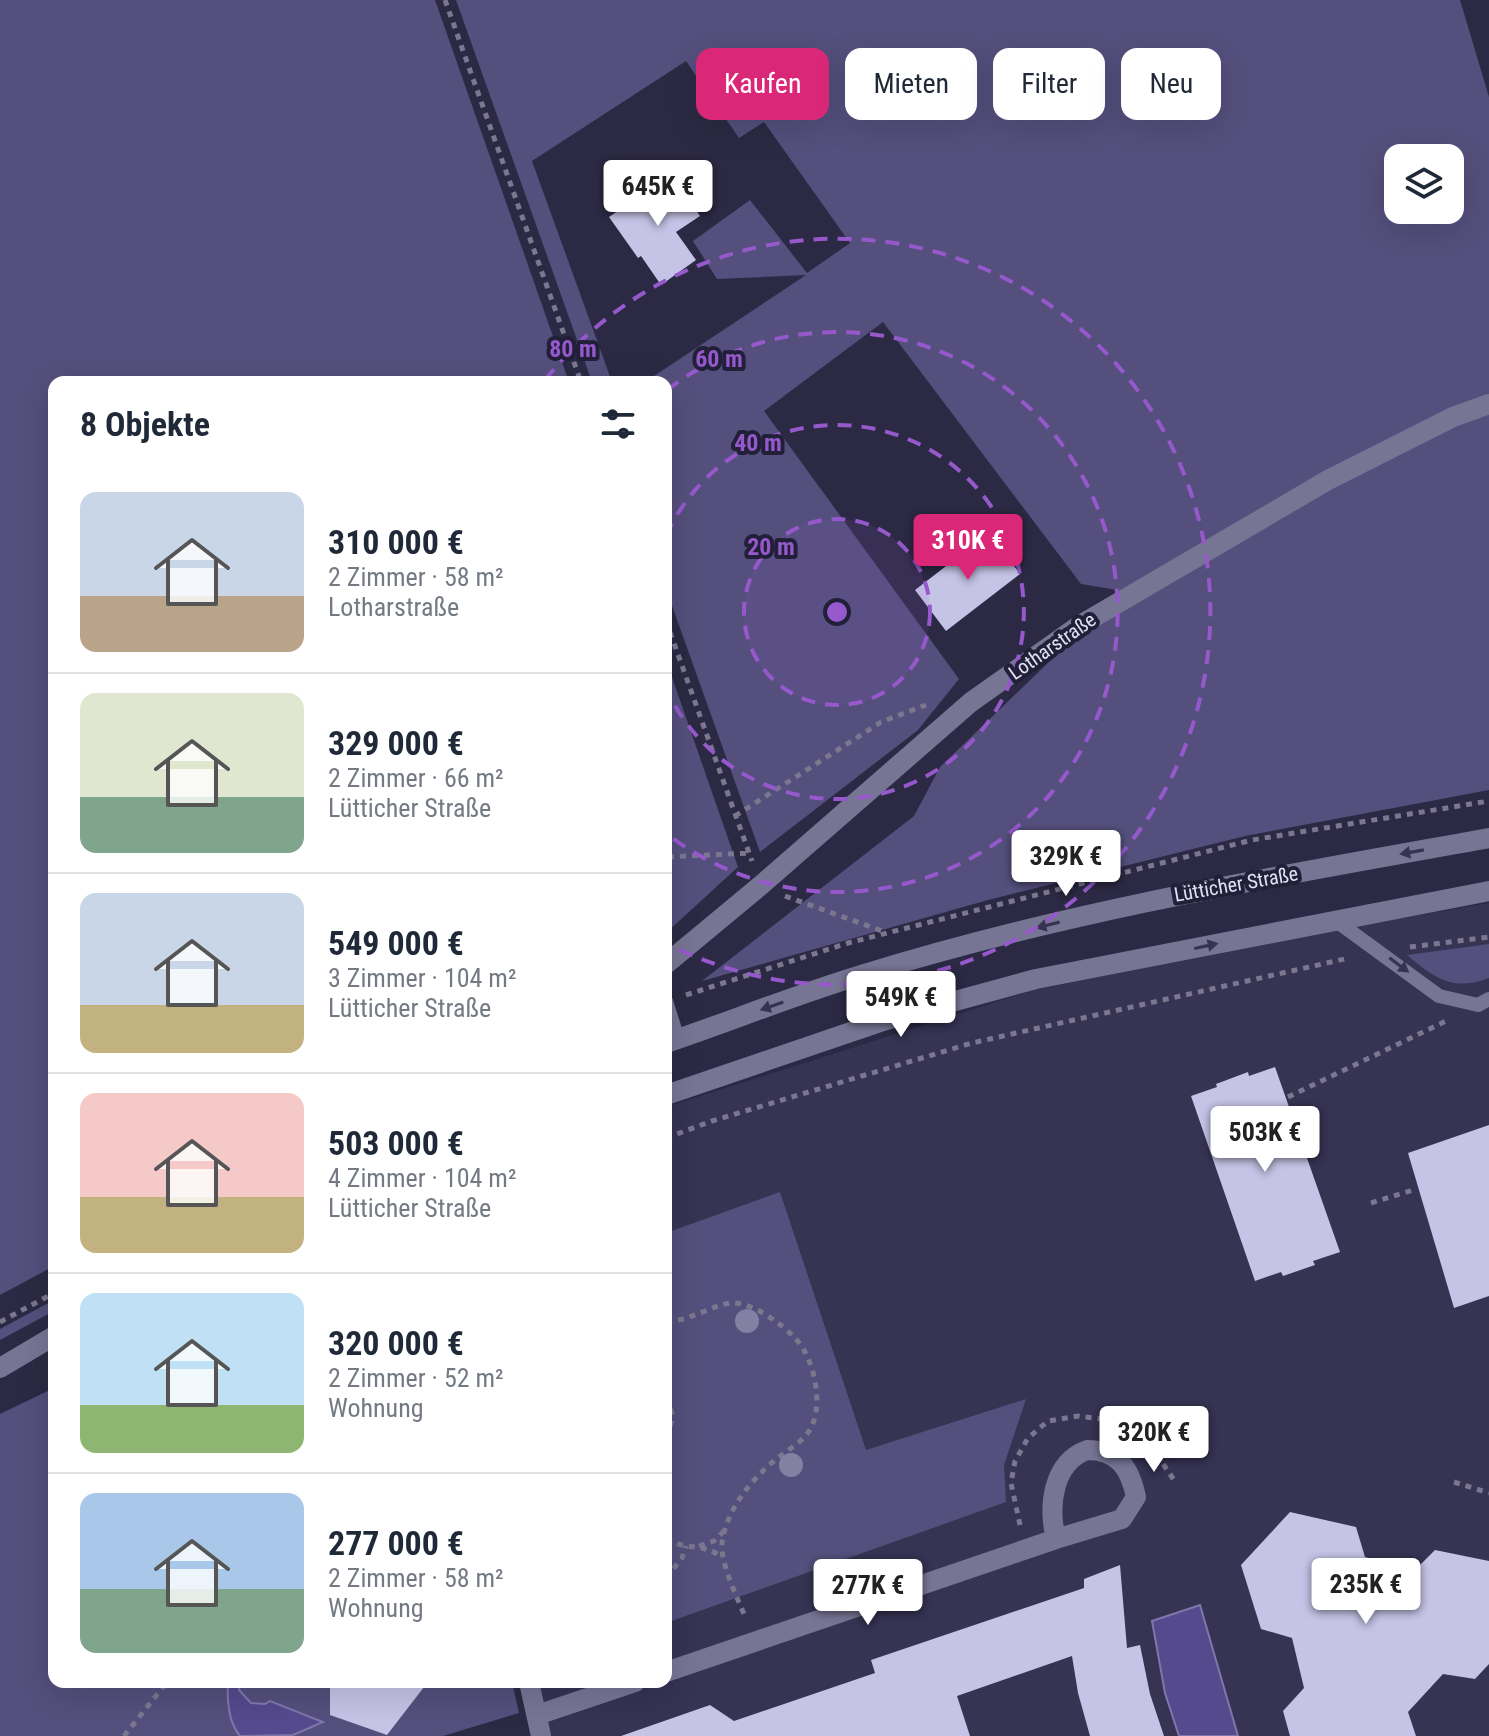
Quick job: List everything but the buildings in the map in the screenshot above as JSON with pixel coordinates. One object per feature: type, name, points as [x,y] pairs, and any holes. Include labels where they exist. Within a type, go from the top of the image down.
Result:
[{"type":"street","name":"Lotharstraße","points":[[672,959],[971,702],[1095,615],[1328,480],[1453,417],[1489,404]]},
{"type":"street","name":"Lütticher Straße","points":[[672,1041],[861,975],[1017,933],[1168,896],[1489,838]]},
{"type":"street","points":[[672,1093],[886,1020],[1036,979],[1489,891]]},
{"type":"street","points":[[0,1368],[48,1342]]},
{"type":"street","points":[[672,1670],[1122,1519],[1136,1497],[1132,1477],[1113,1456],[1101,1450],[1087,1450],[1075,1454],[1061,1469],[1051,1519],[1056,1539]]},
{"type":"street","points":[[530,1688],[541,1736]]},
{"type":"street","points":[[537,1715],[617,1688]]},
{"type":"lane","points":[[1335,920],[1439,996],[1478,1005],[1489,999]]},
{"type":"path","points":[[445,0],[579,376]]},
{"type":"path","points":[[672,638],[749,853],[672,857]]},
{"type":"path","points":[[735,816],[881,722],[927,704],[971,702]]},
{"type":"path","points":[[760,886],[886,933]]},
{"type":"path","points":[[672,1136],[972,1043],[1380,951],[1489,937]]},
{"type":"path","points":[[1288,1097],[1436,1026]]},
{"type":"path","points":[[1371,1203],[1416,1189]]},
{"type":"path","points":[[0,1322],[48,1296]]},
{"type":"path","points":[[672,1320],[693,1318],[725,1304],[738,1303],[785,1328],[810,1359],[816,1400],[810,1431],[774,1460],[748,1487],[722,1543],[723,1558],[754,1642]]},
{"type":"path","points":[[1015,1508],[1011,1483],[1015,1461],[1028,1438],[1048,1421],[1078,1416],[1117,1421],[1136,1432],[1151,1446],[1176,1483]]},
{"type":"path","points":[[1454,1482],[1489,1493]]},
{"type":"path","points":[[698,1546],[714,1541],[727,1527]]},
{"type":"path","points":[[672,1541],[686,1546],[708,1547],[723,1558]]},
{"type":"path","points":[[672,1570],[682,1558],[686,1546]]},
{"type":"path","points":[[124,1736],[159,1688]]},
{"type":"shaded area","points":[[0,0],[435,0],[567,376],[48,376],[48,1269],[0,1295]]},
{"type":"shaded area","points":[[456,0],[1460,0],[1489,97],[1489,394],[1454,407],[1123,591],[1081,584],[883,322],[764,411],[959,679],[918,730],[760,852],[672,606],[672,376],[654,376],[806,275],[717,279],[693,241],[750,200],[807,273],[850,243],[764,122],[739,138],[727,120],[829,120],[829,48],[696,48],[696,76],[686,61],[532,161],[610,376],[590,376]]},
{"type":"shaded area","points":[[1489,411],[1489,790],[1245,836],[988,900],[702,981],[914,816],[940,767],[1080,632],[1330,485]]},
{"type":"shaded area","points":[[672,677],[738,867],[672,928]]},
{"type":"shaded area","points":[[1489,903],[1489,1736],[547,1736],[535,1688],[672,1688],[672,1105],[1034,990],[1335,930]]},
{"type":"shaded area","points":[[1489,944],[1489,978],[1465,984],[1435,976],[1407,955]]},
{"type":"shaded area","points":[[780,1192],[866,1450],[1026,1399],[1004,1465],[1006,1502],[672,1621],[672,1231]]},
{"type":"shaded area","points":[[48,1303],[48,1314],[0,1340],[0,1329]]},
{"type":"shaded area","points":[[48,1391],[48,1688],[513,1688],[519,1713],[443,1736],[0,1736],[0,1414]]},
{"type":"shaded area","points":[[1200,1605],[1238,1736],[1179,1736],[1165,1693],[1152,1621]]},
{"type":"shaded area","points":[[228,1688],[240,1688],[251,1703],[265,1704],[270,1701],[323,1722],[293,1735],[240,1736],[228,1703]]}]
